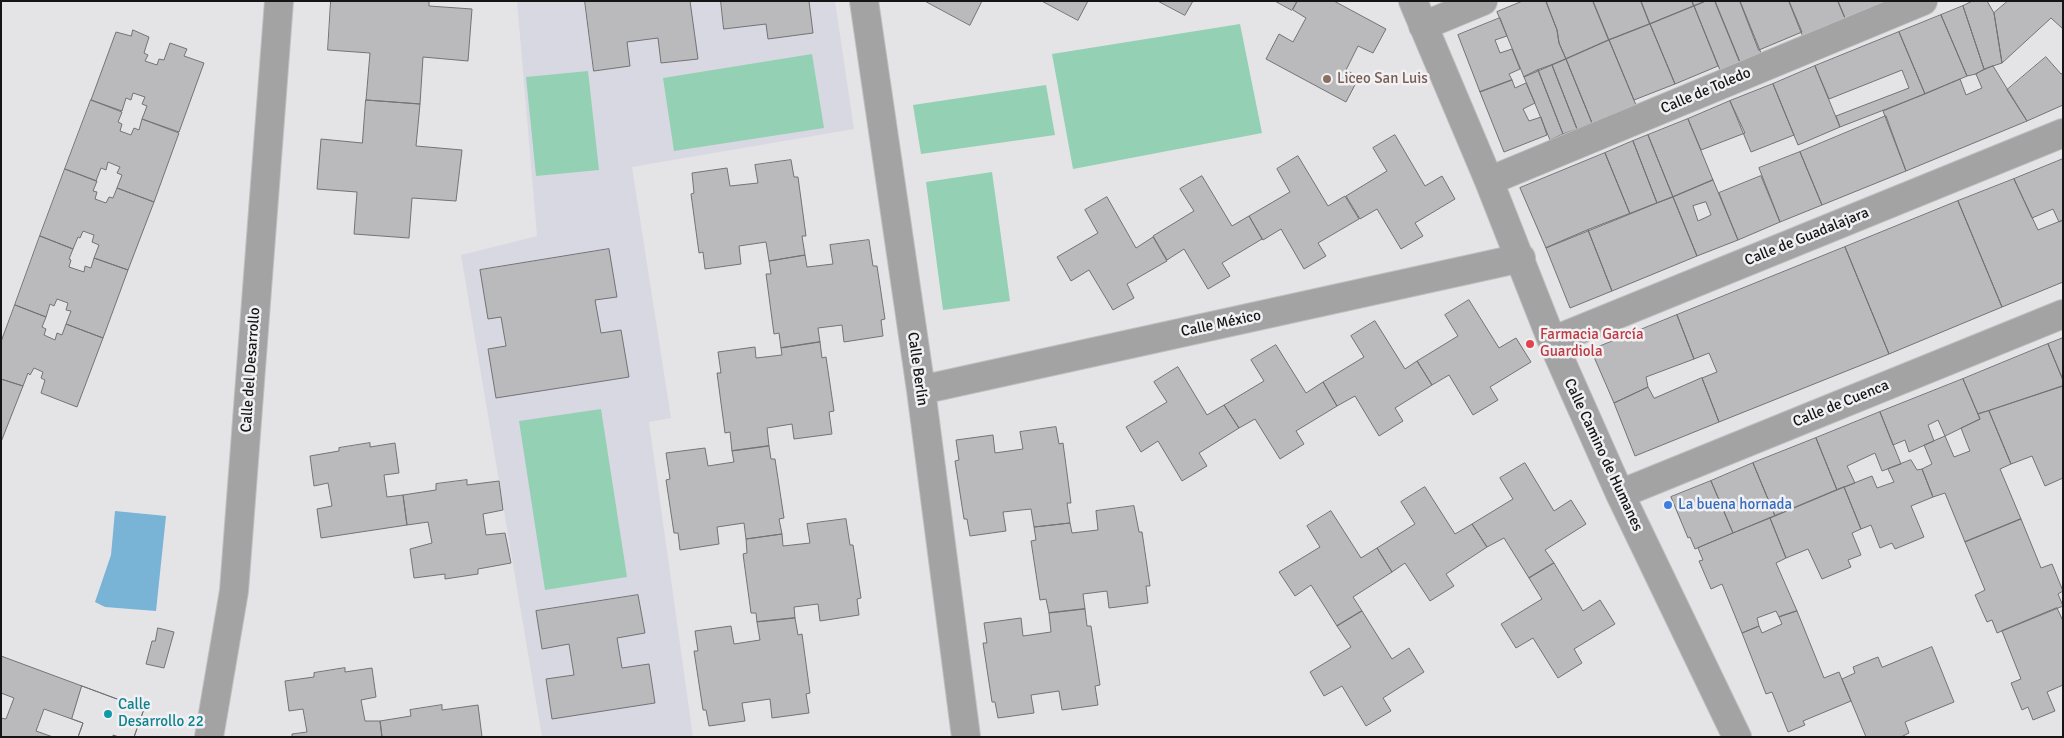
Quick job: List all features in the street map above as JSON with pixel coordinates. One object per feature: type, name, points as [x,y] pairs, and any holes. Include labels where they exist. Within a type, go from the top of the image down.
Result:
[{"type":"street","name":"Calle del Desarrollo","points":[[209,737],[234,591],[279,1]]},
{"type":"street","name":"Calle Berlín","points":[[864,1],[920,390],[966,737]]},
{"type":"street","points":[[1418,13],[1483,1]]},
{"type":"street","name":"Calle de Toledo","points":[[1489,181],[1923,1]]},
{"type":"street","name":"Calle Camino de Humanes","points":[[1418,13],[1521,258],[1552,342],[1620,494],[1737,737]]},
{"type":"street","name":"Calle de Guadalajara","points":[[1552,342],[2063,133]]},
{"type":"street","name":"Calle México","points":[[920,390],[1521,258]]},
{"type":"street","name":"Calle de Cuenca","points":[[1620,494],[2063,314]]},
{"type":"shaded area","points":[[517,1],[835,1],[854,129],[632,167],[671,418],[649,422],[693,737],[542,737],[461,255],[537,236]]},
{"type":"green space","points":[[1240,24],[1262,133],[1073,169],[1052,54]]},
{"type":"green space","points":[[812,54],[824,128],[674,151],[663,78]]},
{"type":"green space","points":[[588,71],[599,170],[536,176],[526,77]]},
{"type":"green space","points":[[1046,85],[1055,135],[921,154],[913,105]]},
{"type":"green space","points":[[992,172],[1010,301],[943,310],[926,182]]},
{"type":"green space","points":[[601,409],[627,577],[545,590],[519,421]]},
{"type":"water","points":[[115,511],[166,516],[156,611],[105,607],[95,602],[111,555]]},
{"type":"building","points":[[331,1],[429,1],[429,6],[472,9],[468,61],[423,57],[420,104],[366,100],[370,53],[328,50]]},
{"type":"building","points":[[585,1],[690,1],[698,59],[661,63],[658,38],[627,42],[630,66],[594,71]]},
{"type":"building","points":[[721,1],[809,1],[813,33],[768,39],[766,24],[724,29]]},
{"type":"building","points":[[925,1],[982,1],[970,25]]},
{"type":"building","points":[[1042,1],[1088,1],[1078,20]]},
{"type":"building","points":[[1158,1],[1193,1],[1185,15]]},
{"type":"building","points":[[1275,1],[1297,1],[1292,10]]},
{"type":"building","points":[[1298,1],[1334,1],[1386,29],[1373,53],[1358,46],[1346,70],[1359,77],[1346,102],[1266,59],[1279,34],[1293,42],[1306,18],[1293,10]]},
{"type":"building","points":[[1523,1],[1546,1],[1566,59],[1524,77],[1497,12]]},
{"type":"building","points":[[1546,1],[1593,1],[1609,40],[1566,59]]},
{"type":"building","points":[[1593,1],[1641,1],[1650,24],[1609,40]]},
{"type":"building","points":[[1641,1],[1692,1],[1694,6],[1650,24]]},
{"type":"building","points":[[1692,1],[1706,1],[1694,6]]},
{"type":"building","points":[[1706,1],[1715,1],[1740,62],[1720,70],[1694,6]]},
{"type":"building","points":[[1715,1],[1740,1],[1761,53],[1740,62]]},
{"type":"building","points":[[1740,1],[1789,1],[1802,32],[1759,50]]},
{"type":"building","points":[[1789,1],[1838,1],[1846,20],[1803,36]]},
{"type":"building","points":[[1838,1],[1887,1],[1846,20]]},
{"type":"building","points":[[1973,1],[1987,1],[1994,13],[2002,63],[1984,69],[1963,6]]},
{"type":"building","points":[[2008,1],[2063,1],[2063,29],[2051,18],[2002,63],[1994,13]]},
{"type":"building","points":[[1694,6],[1718,66],[1675,84],[1650,24]]},
{"type":"building","points":[[1963,6],[1984,69],[1976,74],[1967,76],[1941,15]]},
{"type":"building","points":[[1941,15],[1967,76],[1925,94],[1899,32]]},
{"type":"building","points":[[1500,18],[1507,36],[1495,40],[1500,53],[1512,49],[1520,69],[1509,74],[1512,80],[1480,92],[1458,35]]},
{"type":"building","points":[[1650,24],[1675,84],[1634,100],[1609,40]]},
{"type":"building","points":[[133,30],[149,37],[144,53],[148,55],[145,61],[157,65],[159,59],[164,60],[170,43],[187,49],[184,56],[204,63],[179,132],[142,119],[147,106],[142,104],[145,97],[133,93],[131,100],[126,98],[122,111],[91,100],[116,32],[131,36]]},
{"type":"building","points":[[1899,32],[1925,94],[1840,127],[1836,116],[1909,88],[1902,70],[1829,99],[1815,66]]},
{"type":"building","points":[[1609,40],[1636,105],[1592,123],[1566,59]]},
{"type":"building","points":[[2046,57],[2061,74],[2063,73],[2063,105],[2027,121],[2007,90]]},
{"type":"building","points":[[1566,59],[1592,123],[1577,129],[1552,65]]},
{"type":"building","points":[[1552,65],[1577,129],[1563,134],[1538,70]]},
{"type":"building","points":[[1815,66],[1840,127],[1798,145],[1773,84]]},
{"type":"building","points":[[1993,66],[2027,121],[1906,171],[1883,111],[1960,79],[1966,95],[1982,88],[1976,74]]},
{"type":"building","points":[[1538,70],[1563,134],[1550,140],[1524,77]]},
{"type":"building","points":[[1512,80],[1515,88],[1526,83],[1535,103],[1523,109],[1529,121],[1541,117],[1547,135],[1504,152],[1480,92]]},
{"type":"building","points":[[1773,84],[1794,135],[1751,152],[1730,101]]},
{"type":"building","points":[[91,100],[122,112],[118,122],[122,124],[120,131],[131,135],[134,128],[139,130],[142,119],[179,133],[154,202],[117,188],[122,175],[117,173],[120,167],[108,162],[106,170],[101,168],[96,181],[65,169]]},
{"type":"building","points":[[366,100],[420,104],[416,146],[462,150],[456,201],[412,198],[409,238],[354,234],[357,192],[317,189],[321,139],[362,143]]},
{"type":"building","points":[[1730,101],[1745,133],[1701,150],[1688,119]]},
{"type":"building","points":[[1886,116],[1906,171],[1822,205],[1800,152]]},
{"type":"building","points":[[1688,119],[1713,180],[1673,197],[1648,135]]},
{"type":"building","points":[[1395,135],[1425,186],[1442,176],[1455,199],[1415,223],[1423,236],[1401,249],[1377,209],[1360,219],[1346,196],[1387,171],[1373,148]]},
{"type":"building","points":[[1648,135],[1673,197],[1657,203],[1633,141]]},
{"type":"building","points":[[1633,141],[1657,203],[1630,214],[1605,153]]},
{"type":"building","points":[[1800,152],[1822,205],[1780,222],[1759,168]]},
{"type":"building","points":[[1605,153],[1630,214],[1546,248],[1520,188]]},
{"type":"building","points":[[1298,156],[1328,206],[1345,196],[1359,219],[1318,243],[1326,256],[1304,269],[1281,229],[1263,240],[1249,216],[1290,192],[1277,169]]},
{"type":"building","points":[[2063,159],[2063,220],[2059,222],[2053,209],[2032,218],[2014,179]]},
{"type":"building","points":[[791,160],[794,177],[798,177],[806,236],[802,236],[805,255],[769,261],[766,242],[739,246],[741,264],[705,269],[703,252],[699,253],[691,194],[694,193],[692,173],[727,168],[730,186],[758,183],[755,165]]},
{"type":"building","points":[[65,169],[97,181],[93,191],[97,192],[95,199],[106,203],[109,197],[113,198],[117,188],[154,202],[128,270],[94,258],[99,245],[92,242],[94,235],[83,231],[73,249],[40,236]]},
{"type":"building","points":[[1202,176],[1232,226],[1249,216],[1262,239],[1222,263],[1230,276],[1208,289],[1184,249],[1167,260],[1153,236],[1194,211],[1180,189]]},
{"type":"building","points":[[1761,176],[1780,222],[1738,240],[1719,193]]},
{"type":"building","points":[[2014,179],[2038,230],[2063,220],[2063,282],[2002,307],[1958,201]]},
{"type":"building","points":[[1713,180],[1738,240],[1697,256],[1673,197]],"holes":[[[1706,202],[1711,215],[1698,221],[1693,206]]]},
{"type":"building","points":[[1107,197],[1136,248],[1153,237],[1167,261],[1127,284],[1134,298],[1113,310],[1089,270],[1071,281],[1057,257],[1098,233],[1085,210]]},
{"type":"building","points":[[1673,197],[1697,256],[1612,291],[1588,230]]},
{"type":"building","points":[[1958,201],[2002,307],[1889,354],[1845,247]]},
{"type":"building","points":[[1588,230],[1612,291],[1570,308],[1546,248]]},
{"type":"building","points":[[40,236],[73,249],[69,259],[71,260],[69,267],[84,272],[85,266],[91,268],[94,258],[128,270],[103,338],[66,324],[71,311],[66,310],[68,303],[57,299],[54,306],[50,304],[46,317],[15,305]]},
{"type":"building","points":[[869,240],[873,266],[877,266],[885,319],[881,320],[883,336],[844,342],[842,325],[818,328],[820,342],[781,348],[779,333],[774,334],[766,274],[771,274],[769,261],[805,255],[807,267],[833,264],[830,245]]},
{"type":"building","points":[[1845,247],[1889,354],[1719,422],[1702,378],[1717,372],[1709,353],[1694,359],[1677,315]]},
{"type":"building","points":[[609,249],[617,297],[595,300],[601,333],[621,330],[629,377],[496,398],[488,349],[506,346],[501,317],[488,319],[480,270]]},
{"type":"building","points":[[1469,300],[1499,348],[1516,338],[1531,362],[1490,387],[1498,400],[1473,415],[1449,375],[1432,385],[1417,361],[1458,336],[1445,315]]},
{"type":"building","points":[[15,305],[46,317],[42,327],[46,329],[44,335],[55,340],[57,333],[62,335],[66,324],[103,338],[77,407],[41,393],[45,380],[41,378],[43,372],[34,368],[30,375],[28,373],[23,386],[1,379],[1,342]]},
{"type":"building","points":[[1677,315],[1694,359],[1646,377],[1648,387],[1614,403],[1591,350]]},
{"type":"building","points":[[1375,321],[1405,369],[1417,361],[1432,385],[1395,408],[1403,421],[1379,436],[1355,396],[1337,406],[1323,382],[1364,357],[1351,336]]},
{"type":"building","points":[[2063,338],[2063,380],[2048,344]]},
{"type":"building","points":[[820,342],[822,358],[826,357],[834,411],[829,412],[832,434],[794,439],[792,424],[767,428],[769,446],[732,451],[730,432],[725,433],[717,373],[721,373],[718,352],[755,347],[756,358],[782,355],[781,348]]},
{"type":"building","points":[[2048,344],[2063,380],[2063,386],[1978,414],[1963,379]]},
{"type":"building","points":[[1276,345],[1306,393],[1323,382],[1337,406],[1296,431],[1304,444],[1280,459],[1255,419],[1239,428],[1224,405],[1264,381],[1251,360]]},
{"type":"building","points":[[1178,367],[1207,415],[1224,405],[1239,428],[1199,453],[1207,466],[1182,481],[1158,441],[1141,452],[1126,427],[1167,402],[1154,382]]},
{"type":"building","points":[[1702,378],[1719,422],[1635,456],[1614,403],[1648,387],[1654,398]]},
{"type":"building","points":[[1,379],[23,386],[1,442]]},
{"type":"building","points":[[1963,379],[1980,419],[1945,436],[1938,420],[1928,425],[1934,441],[1909,452],[1905,440],[1893,445],[1880,412]]},
{"type":"building","points":[[2063,386],[2063,478],[2045,486],[2032,456],[2011,464],[1989,411]]},
{"type":"building","points":[[1989,411],[2011,464],[2000,469],[2021,519],[1965,542],[1945,493],[1933,497],[1922,469],[1932,464],[1924,445],[1945,436],[1954,457],[1970,451],[1961,428],[1980,419],[1978,414]]},
{"type":"building","points":[[1880,412],[1901,464],[1882,471],[1875,453],[1847,466],[1855,483],[1837,490],[1816,438]]},
{"type":"building","points":[[1056,427],[1059,444],[1063,443],[1071,503],[1067,503],[1070,523],[1034,527],[1031,509],[1003,512],[1006,531],[970,536],[967,519],[964,519],[955,461],[959,460],[956,440],[993,435],[995,453],[1023,449],[1020,432]]},
{"type":"building","points":[[1816,438],[1837,490],[1775,516],[1753,463]]},
{"type":"building","points":[[370,443],[370,447],[395,443],[399,473],[384,475],[387,497],[403,495],[407,525],[321,538],[317,509],[332,506],[328,483],[314,486],[310,456],[339,451],[339,448]]},
{"type":"building","points":[[769,446],[771,459],[775,459],[784,518],[779,519],[782,534],[746,539],[744,523],[717,527],[719,544],[680,550],[678,533],[674,533],[666,480],[670,479],[666,453],[705,448],[708,466],[734,462],[732,451]]},
{"type":"building","points":[[1911,460],[1917,470],[1922,469],[1933,497],[1911,506],[1924,537],[1895,549],[1892,543],[1880,548],[1871,525],[1861,529],[1844,487],[1872,476],[1877,488],[1894,482],[1888,469]]},
{"type":"building","points":[[1525,463],[1554,511],[1571,500],[1586,524],[1545,550],[1554,563],[1529,578],[1504,538],[1487,547],[1472,524],[1513,499],[1500,478]]},
{"type":"building","points":[[1753,463],[1775,516],[1733,533],[1711,481]]},
{"type":"building","points":[[467,480],[467,485],[499,481],[503,510],[483,514],[486,535],[505,533],[511,563],[478,569],[478,574],[445,579],[445,574],[414,578],[410,549],[432,543],[428,522],[407,525],[403,495],[436,490],[436,484]]},
{"type":"building","points":[[1711,481],[1733,533],[1695,549],[1690,537],[1688,538],[1671,497]]},
{"type":"building","points":[[1425,487],[1455,534],[1472,524],[1487,547],[1446,574],[1454,586],[1430,601],[1405,563],[1392,572],[1377,548],[1415,524],[1401,502]]},
{"type":"building","points":[[1844,487],[1861,529],[1852,533],[1861,555],[1848,560],[1851,567],[1822,579],[1808,549],[1786,558],[1770,518]]},
{"type":"building","points":[[1134,506],[1139,532],[1142,532],[1150,586],[1146,586],[1148,603],[1109,608],[1107,591],[1083,594],[1085,609],[1049,613],[1046,599],[1040,600],[1031,541],[1036,540],[1034,527],[1070,523],[1072,533],[1098,530],[1096,511]]},
{"type":"building","points":[[1331,511],[1361,558],[1377,548],[1392,572],[1353,597],[1362,611],[1337,626],[1311,585],[1295,596],[1279,572],[1320,547],[1307,526]]},
{"type":"building","points":[[1770,518],[1786,558],[1776,563],[1797,611],[1779,617],[1776,611],[1757,618],[1759,626],[1742,633],[1722,584],[1711,589],[1699,561],[1703,560],[1698,548]]},
{"type":"building","points":[[846,519],[850,545],[853,545],[861,598],[857,599],[859,615],[820,621],[818,604],[794,607],[795,618],[757,622],[756,613],[751,613],[743,554],[747,553],[746,539],[782,534],[783,546],[810,543],[807,524]]},
{"type":"building","points":[[2021,519],[2041,568],[2052,564],[2063,591],[2058,594],[2063,606],[1997,633],[1992,620],[1987,622],[1975,595],[1985,590],[1965,542]]},
{"type":"building","points":[[1554,563],[1583,611],[1600,600],[1615,624],[1574,649],[1582,663],[1558,678],[1533,638],[1516,648],[1501,624],[1542,599],[1529,578]]},
{"type":"building","points":[[638,595],[645,633],[617,638],[622,668],[649,664],[655,703],[552,719],[546,679],[574,675],[569,644],[542,649],[536,611]]},
{"type":"building","points":[[2057,608],[2063,621],[2063,685],[2047,692],[2055,711],[2033,720],[2028,707],[2022,710],[2011,683],[2021,679],[2002,631]]},
{"type":"building","points":[[1085,609],[1087,626],[1091,626],[1100,685],[1095,686],[1098,705],[1062,710],[1059,691],[1031,695],[1034,713],[998,718],[995,702],[992,702],[983,643],[987,643],[984,623],[1021,618],[1023,636],[1051,632],[1049,613]]},
{"type":"building","points":[[1362,611],[1392,659],[1409,648],[1424,672],[1383,698],[1391,711],[1366,726],[1342,686],[1324,696],[1310,672],[1351,647],[1337,626]]},
{"type":"building","points":[[1797,611],[1824,678],[1839,672],[1851,701],[1803,721],[1805,725],[1788,732],[1772,692],[1766,694],[1742,633],[1759,626],[1762,633],[1782,624],[1779,617]]},
{"type":"building","points":[[795,618],[798,635],[802,634],[810,693],[806,694],[809,713],[772,718],[770,699],[742,703],[745,721],[709,726],[706,710],[703,710],[694,651],[698,651],[695,631],[731,626],[734,644],[760,640],[757,622]]},
{"type":"building","points":[[158,628],[174,632],[164,668],[146,664],[152,641],[155,641]]},
{"type":"building","points":[[1932,647],[1954,702],[1905,722],[1909,733],[1901,737],[1866,737],[1842,679],[1855,673],[1853,667],[1878,657],[1882,667]]},
{"type":"building","points":[[1,656],[144,709],[134,737],[113,735],[113,737],[78,737],[83,723],[44,709],[36,731],[53,737],[1,737],[1,718],[6,719],[14,698],[1,693]]},
{"type":"building","points":[[345,668],[345,672],[372,668],[376,697],[361,700],[365,721],[380,721],[382,737],[292,737],[292,734],[307,732],[303,709],[289,711],[285,681],[314,677],[314,673]]},
{"type":"building","name":"Calle Desarrollo 22","points":[[82,686],[144,709],[134,737],[78,737],[83,723],[72,719]]},
{"type":"building","points":[[442,705],[442,710],[478,705],[482,737],[382,737],[380,721],[411,716],[410,710]]},
{"type":"place","name":"Liceo San Luis","points":[[1327,79]]},
{"type":"place","name":"Farmacia García Guardiola","points":[[1530,344]]},
{"type":"place","name":"La buena hornada","points":[[1668,505]]},
{"type":"place","name":"Calle Desarrollo 22","points":[[108,714]]}]
